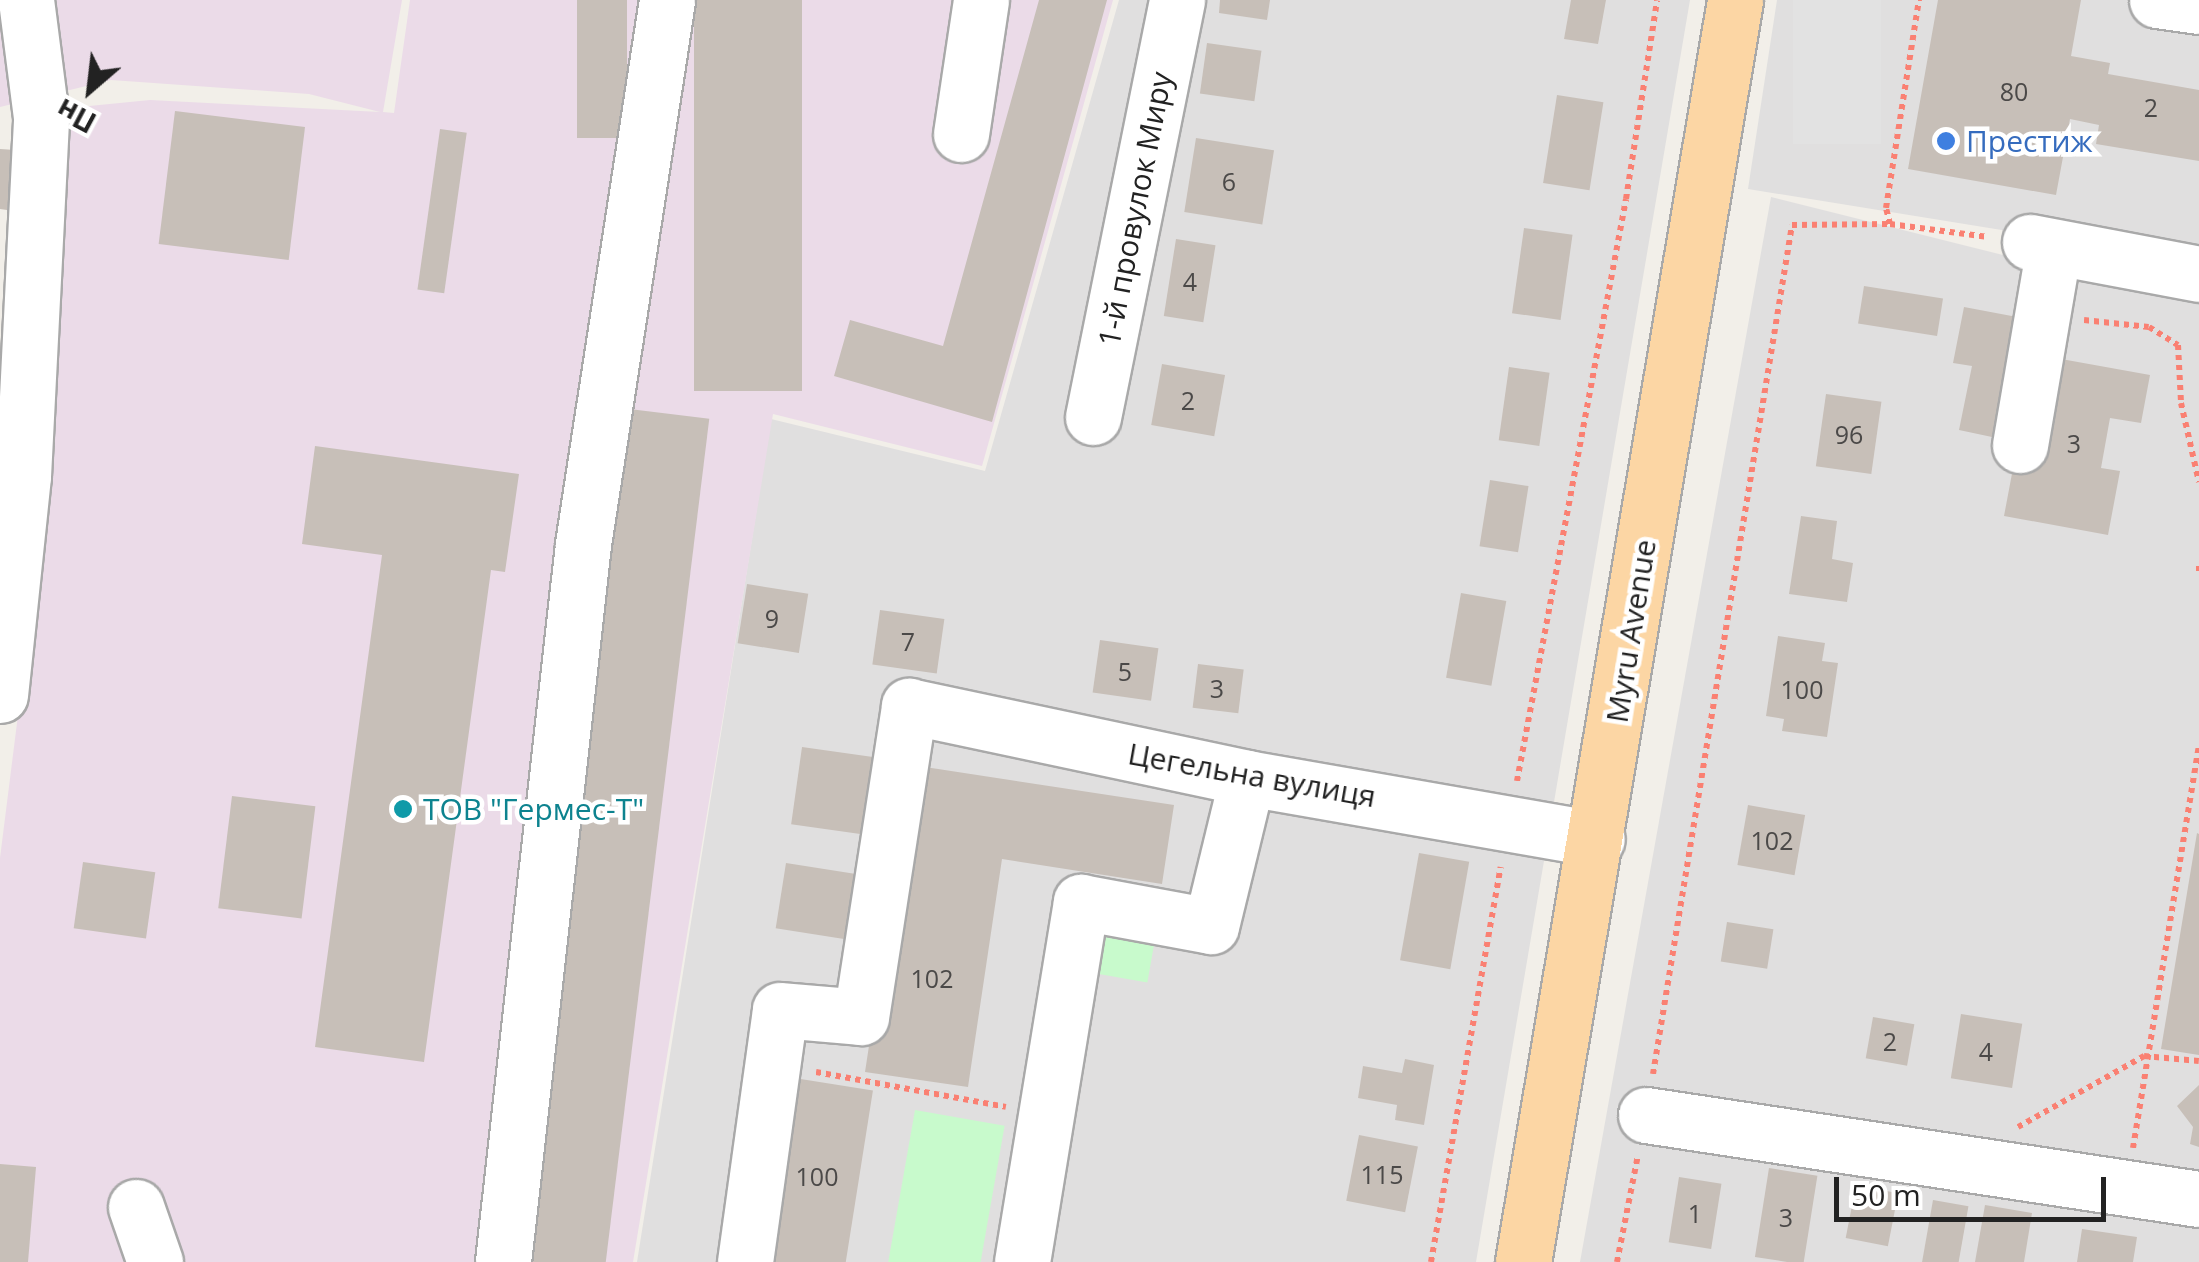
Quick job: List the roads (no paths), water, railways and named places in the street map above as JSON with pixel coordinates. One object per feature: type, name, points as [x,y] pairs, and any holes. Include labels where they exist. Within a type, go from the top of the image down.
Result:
[{"type":"main road","name":"Myru Avenue","points":[[1524,1262],[1735,0]]},
{"type":"street","points":[[0,695],[23,476],[41,116],[26,0]]},
{"type":"street","points":[[503,1262],[583,544],[667,0]]},
{"type":"street","points":[[962,134],[981,0]]},
{"type":"street","name":"1-й провулок Миру","points":[[1093,418],[1178,0]]},
{"type":"street","points":[[2157,0],[2199,6]]},
{"type":"street","points":[[2020,445],[2043,308],[2041,247],[2199,274]]},
{"type":"street","name":"Цегельна вулиця","points":[[745,1262],[780,1010],[861,1018],[909,706],[1247,778],[1597,838]]},
{"type":"street","points":[[1022,1262],[1081,902],[1211,926],[1247,778]]},
{"type":"street","points":[[1646,1115],[2199,1199]]},
{"type":"street","points":[[136,1207],[155,1262]]},
{"type":"place","name":"Престиж","points":[[1946,141]]},
{"type":"place","name":"ТОВ \"Гермес-Т\"","points":[[403,809]]}]
